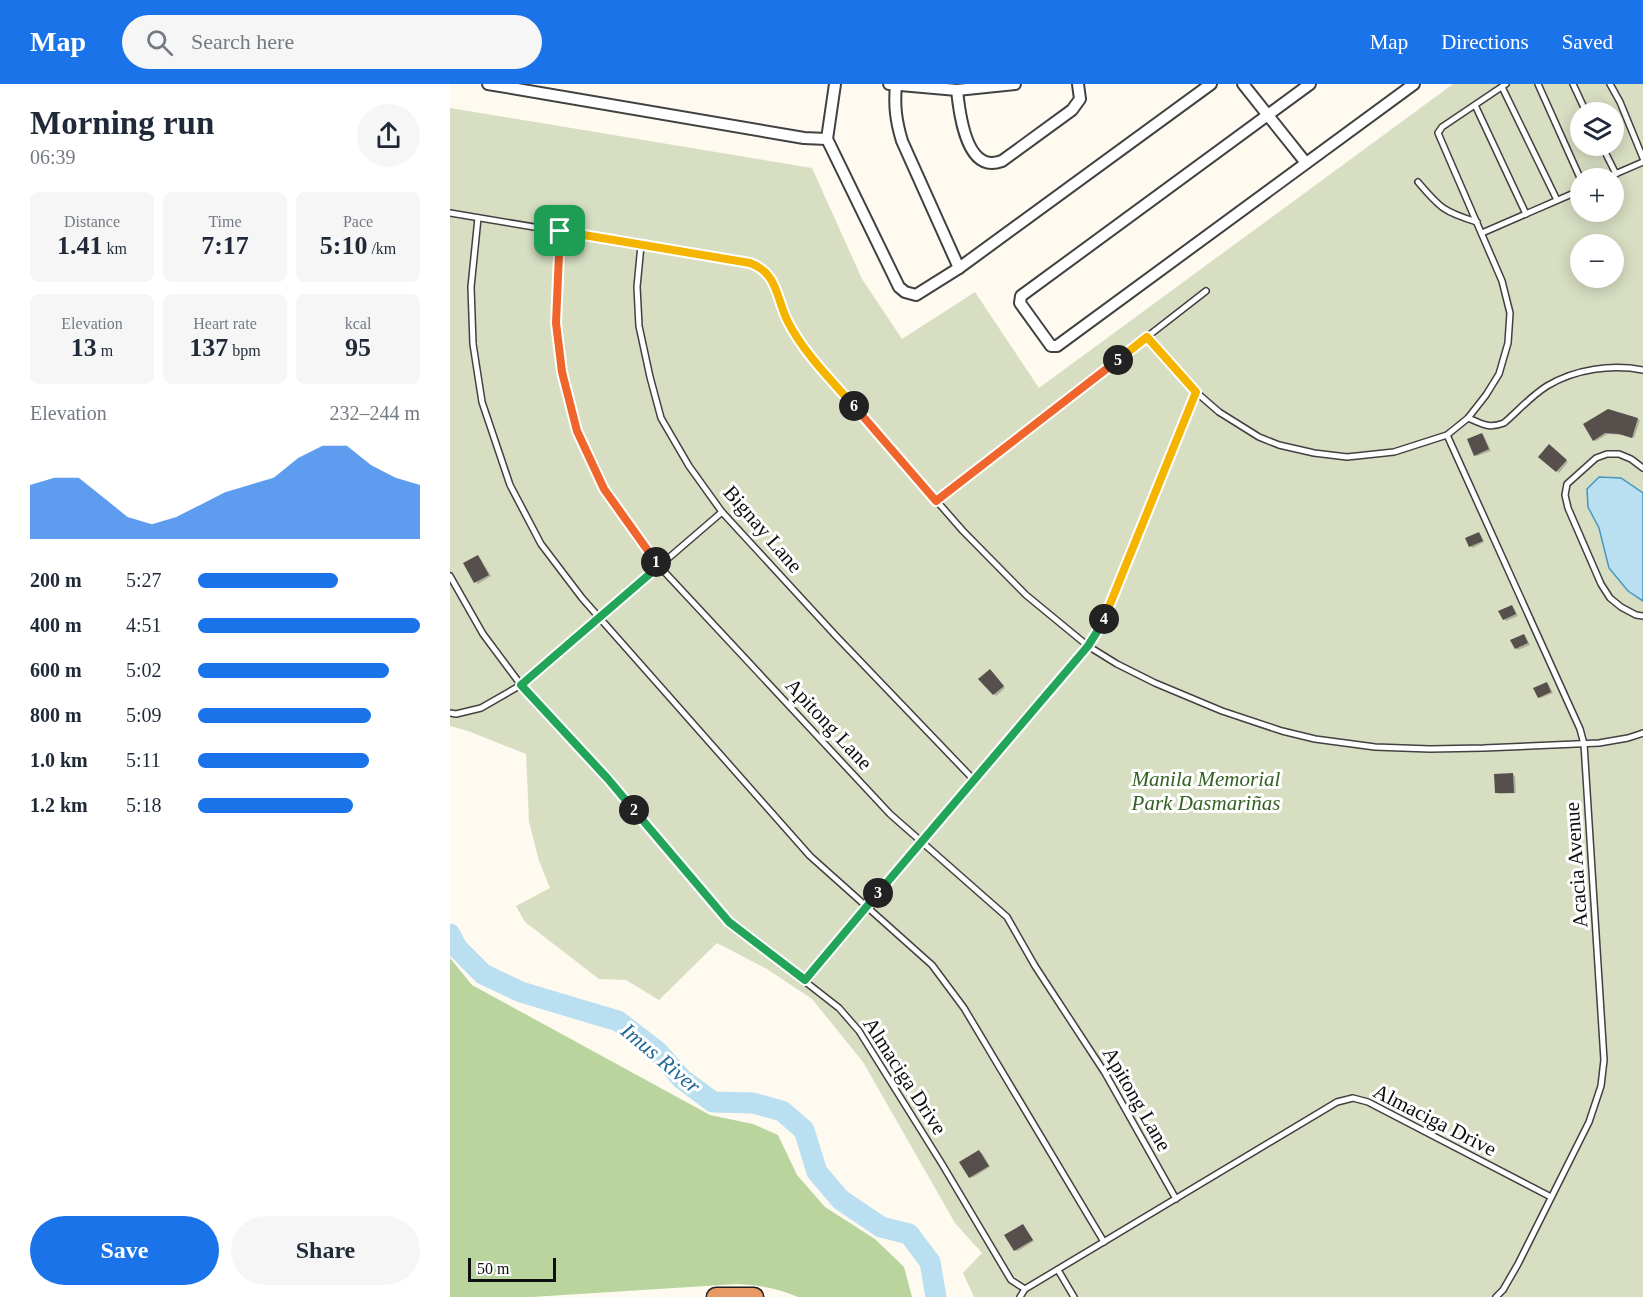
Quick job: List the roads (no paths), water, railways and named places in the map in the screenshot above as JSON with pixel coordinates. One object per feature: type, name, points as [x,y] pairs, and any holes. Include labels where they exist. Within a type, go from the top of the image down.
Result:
[{"type":"highway","points":[[716,1297],[754,1297]]},
{"type":"street","points":[[488,84],[804,138],[827,139]]},
{"type":"street","points":[[835,84],[827,139],[899,287],[905,292],[916,294],[959,268],[1211,84]]},
{"type":"street","points":[[959,268],[902,141],[897,125],[892,85],[957,90],[1015,84]]},
{"type":"street","points":[[957,90],[961,123],[974,154],[981,160],[991,163],[1002,161],[1072,110],[1080,99],[1078,84]]},
{"type":"street","points":[[1243,84],[1306,163]]},
{"type":"street","points":[[1310,84],[1021,297],[1020,303],[1051,346],[1057,346],[1414,84]]},
{"type":"lane","points":[[1538,84],[1576,168]]},
{"type":"lane","points":[[1573,84],[1581,102]]},
{"type":"lane","points":[[1610,84],[1620,102],[1643,160],[1624,170]]},
{"type":"lane","points":[[1147,337],[1196,392],[1219,412],[1237,425],[1279,445],[1314,453],[1347,456],[1394,452],[1448,435],[1468,418],[1499,374],[1508,343],[1510,313],[1506,296],[1482,234],[1438,133],[1442,127],[1504,85],[1557,200]]},
{"type":"lane","points":[[1475,105],[1526,214]]},
{"type":"lane","points":[[1418,182],[1439,206],[1455,215],[1477,222]]},
{"type":"lane","points":[[1482,234],[1570,195]]},
{"type":"lane","points":[[450,213],[758,266],[770,276],[788,321],[802,345],[936,501],[1026,596],[1088,646],[1117,664],[1195,701],[1282,732],[1375,747],[1430,749],[1584,744],[1628,738],[1643,733]]},
{"type":"lane","points":[[477,218],[471,287],[474,344],[482,402],[510,485],[541,544],[582,598],[810,856],[932,965],[964,1008],[1104,1242]]},
{"type":"lane","name":"Apitong Lane","points":[[560,231],[556,323],[562,372],[577,431],[604,489],[659,566],[890,814],[1006,916],[1035,966],[1105,1073],[1176,1199]]},
{"type":"lane","name":"Bignay Lane","points":[[641,245],[637,287],[639,326],[650,377],[661,418],[689,466],[722,512],[836,636],[974,780]]},
{"type":"lane","points":[[936,501],[1206,291]]},
{"type":"lane","points":[[1468,418],[1487,426],[1495,426],[1504,423],[1547,386],[1567,377],[1607,367],[1643,369]]},
{"type":"lane","points":[[805,980],[1088,646],[1100,627],[1196,392]]},
{"type":"lane","name":"Acacia Avenue","points":[[1448,435],[1580,729],[1584,744],[1604,1060],[1601,1086],[1589,1122],[1518,1264],[1503,1290],[1496,1297]]},
{"type":"lane","points":[[1643,468],[1619,454],[1607,454],[1596,458],[1567,484],[1565,495],[1568,508],[1601,584],[1610,598],[1621,607],[1643,616]]},
{"type":"lane","points":[[450,713],[456,714],[481,708],[521,685],[722,512]]},
{"type":"lane","name":"Almaciga Drive","points":[[450,576],[483,634],[521,685],[608,779],[729,922],[839,1008],[859,1031],[1011,1280],[1025,1289]]},
{"type":"lane","name":"Almaciga Drive","points":[[1020,1297],[1025,1289],[1337,1102],[1353,1098],[1368,1102],[1551,1197]]},
{"type":"lane","points":[[1058,1270],[1074,1297]]},
{"type":"water","points":[[1599,477],[1621,478],[1643,493],[1643,601],[1628,591],[1609,568],[1599,528],[1588,507],[1587,489]]},
{"type":"waterway","name":"Imus River","points":[[450,934],[457,948],[483,974],[521,992],[618,1021],[657,1051],[682,1079],[713,1102],[753,1103],[782,1111],[804,1130],[817,1172],[841,1200],[881,1227],[909,1234],[930,1262],[936,1297]]},
{"type":"park label","name":"Manila Memorial Park Dasmariñas","points":[[1206,791]]}]
